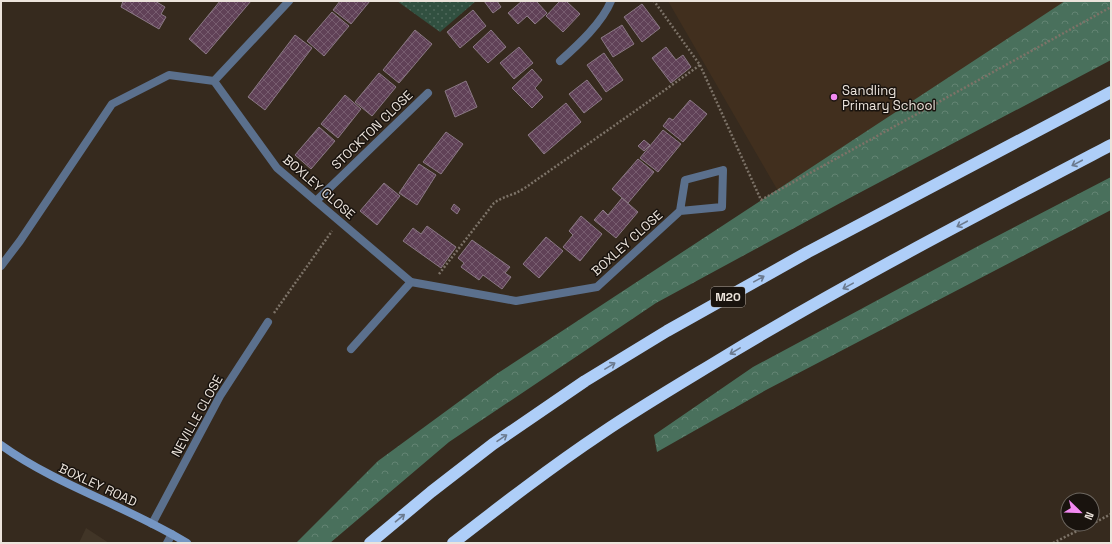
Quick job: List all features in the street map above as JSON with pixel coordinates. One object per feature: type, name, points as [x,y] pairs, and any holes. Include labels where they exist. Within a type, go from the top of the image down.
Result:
[{"type":"highway","name":"M20","points":[[370,543],[431,492],[493,444],[585,381],[667,331],[808,252],[1111,92]]},
{"type":"highway","points":[[453,543],[554,466],[672,388],[776,326],[1111,145]]},
{"type":"street","points":[[1,266],[20,241],[112,104],[169,75],[214,81],[289,1]]},
{"type":"street","points":[[560,61],[577,46],[603,15],[611,1]]},
{"type":"street","name":"BOXLEY CLOSE","points":[[214,81],[277,168],[411,282],[516,301],[597,287],[680,211],[722,207],[723,170],[685,180],[680,211]]},
{"type":"street","name":"STOCKTON CLOSE","points":[[316,201],[428,93]]},
{"type":"street","points":[[351,350],[411,282]]},
{"type":"street","name":"NEVILLE CLOSE","points":[[152,524],[220,396],[268,322]]},
{"type":"street","name":"BOXLEY ROAD","points":[[1,445],[47,474],[152,524],[187,543]]},
{"type":"street","points":[[167,543],[172,534]]},
{"type":"path","points":[[654,1],[700,65],[760,200],[1111,7]]},
{"type":"path","points":[[430,286],[494,203],[499,199],[517,192],[531,184],[700,65]]},
{"type":"path","points":[[268,322],[339,220]]},
{"type":"path","points":[[1100,520],[1111,514]]},
{"type":"path","points":[[1053,543],[1076,532]]},
{"type":"shaded area","name":"Sandling Primary School","points":[[668,1],[1111,1],[1111,3],[778,191]]},
{"type":"shaded area","points":[[86,528],[109,543],[79,543]]},
{"type":"green space","points":[[397,1],[476,1],[440,32]]},
{"type":"green space","points":[[1065,1],[1111,1],[1111,60],[844,201],[656,303],[449,442],[330,543],[296,543],[378,461],[498,373]]},
{"type":"green space","points":[[1111,177],[1111,210],[766,390],[657,452],[654,435],[753,367],[982,244]]},
{"type":"building","points":[[123,1],[155,1],[165,7],[161,14],[166,17],[159,29],[121,7]]},
{"type":"building","points":[[220,1],[251,1],[206,54],[189,39]]},
{"type":"building","points":[[340,1],[370,1],[351,24],[333,10]]},
{"type":"building","points":[[484,1],[497,1],[501,7],[493,13]]},
{"type":"building","points":[[522,1],[536,1],[547,13],[535,24],[527,16],[518,24],[508,13]]},
{"type":"building","points":[[560,1],[566,1],[580,14],[563,32],[546,16]]},
{"type":"building","points":[[642,4],[660,28],[642,42],[624,17]]},
{"type":"building","points":[[473,10],[486,26],[460,48],[447,32]]},
{"type":"building","points":[[332,12],[349,26],[324,56],[307,41]]},
{"type":"building","points":[[622,25],[634,44],[613,57],[601,38]]},
{"type":"building","points":[[415,30],[432,44],[399,83],[383,70]]},
{"type":"building","points":[[491,30],[506,47],[488,63],[473,47]]},
{"type":"building","points":[[295,35],[312,48],[265,110],[248,97]]},
{"type":"building","points":[[519,47],[533,63],[514,79],[500,63]]},
{"type":"building","points":[[666,47],[676,60],[683,55],[691,67],[671,83],[652,58]]},
{"type":"building","points":[[604,53],[623,80],[606,92],[587,65]]},
{"type":"building","points":[[532,69],[542,80],[535,88],[543,97],[532,108],[512,88]]},
{"type":"building","points":[[379,73],[396,87],[372,116],[355,102]]},
{"type":"building","points":[[587,80],[602,99],[584,113],[569,94]]},
{"type":"building","points":[[466,81],[477,107],[455,117],[445,91]]},
{"type":"building","points":[[345,95],[361,109],[338,138],[321,124]]},
{"type":"building","points":[[690,100],[707,114],[683,142],[663,126],[669,118],[673,120]]},
{"type":"building","points":[[566,103],[581,122],[544,154],[528,135]]},
{"type":"building","points":[[319,127],[335,141],[311,169],[295,155]]},
{"type":"building","points":[[663,130],[681,144],[658,172],[640,158]]},
{"type":"building","points":[[446,132],[463,144],[441,174],[423,162]]},
{"type":"building","points":[[644,140],[650,145],[644,151],[638,146]]},
{"type":"building","points":[[638,159],[654,172],[628,203],[612,189]]},
{"type":"building","points":[[419,164],[436,175],[417,205],[399,193]]},
{"type":"building","points":[[384,183],[400,196],[377,225],[360,211]]},
{"type":"building","points":[[622,198],[638,212],[616,238],[594,220],[603,210],[608,215]]},
{"type":"building","points":[[454,204],[460,209],[457,214],[451,209]]},
{"type":"building","points":[[581,216],[602,234],[580,261],[563,247],[573,235],[569,231]]},
{"type":"building","points":[[427,226],[456,247],[441,268],[403,241],[413,228],[421,234]]},
{"type":"building","points":[[546,237],[563,251],[539,278],[523,264]]},
{"type":"building","points":[[472,240],[510,267],[505,273],[511,277],[502,289],[483,275],[479,280],[461,267],[464,263],[458,258]]},
{"type":"place","name":"Sandling Primary School","points":[[834,97]]}]
